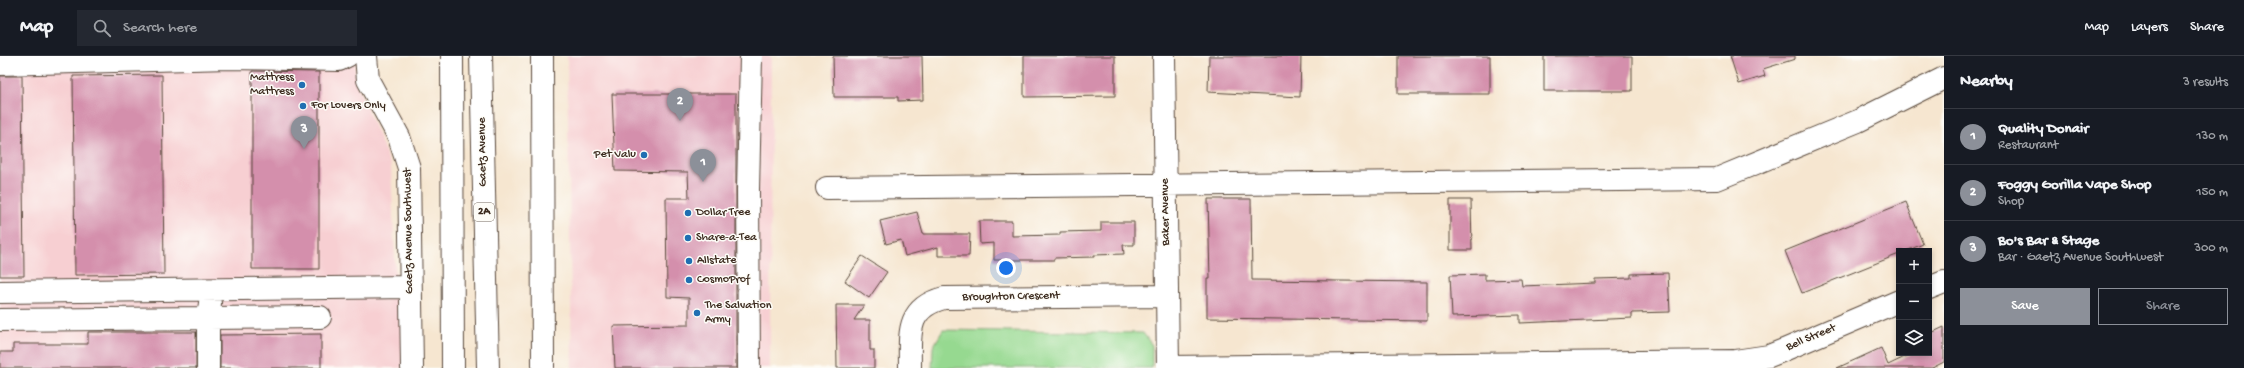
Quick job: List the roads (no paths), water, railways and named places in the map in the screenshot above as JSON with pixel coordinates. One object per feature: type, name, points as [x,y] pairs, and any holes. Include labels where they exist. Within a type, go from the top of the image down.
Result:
[{"type":"street","points":[[0,64],[229,58],[339,60],[347,56]]},
{"type":"street","name":"Gaetz Avenue Southwest","points":[[366,56],[368,80],[399,137],[407,156],[410,182],[412,368]]},
{"type":"street","points":[[452,56],[453,368]]},
{"type":"street","name":"Gaetz Avenue","points":[[481,56],[488,368]]},
{"type":"street","points":[[542,56],[543,368]]},
{"type":"street","points":[[749,368],[748,190],[751,56]]},
{"type":"street","name":"Baker Avenue","points":[[1164,56],[1168,367]]},
{"type":"street","points":[[827,188],[1717,179],[1858,121],[1944,78]]},
{"type":"street","points":[[1932,287],[1944,282]]},
{"type":"street","points":[[0,292],[410,287]]},
{"type":"street","points":[[208,368],[208,318],[212,290]]},
{"type":"street","name":"Broughton Crescent","points":[[910,368],[910,332],[913,320],[926,304],[935,300],[944,298],[1167,296]]},
{"type":"street","name":"Bell Street","points":[[1168,367],[1685,365],[1735,361],[1769,356],[1896,302]]},
{"type":"street","points":[[0,320],[320,317]]},
{"type":"place","name":"Mattress Mattress","points":[[302,85]]},
{"type":"place","name":"For Lovers Only","points":[[303,106]]},
{"type":"place","name":"Foggy Gorilla Vape Shop","points":[[680,121]]},
{"type":"place","name":"Bo's Bar & Stage","points":[[304,149]]},
{"type":"place","name":"Pet Valu","points":[[644,155]]},
{"type":"place","name":"Quality Donair","points":[[703,182]]},
{"type":"place","name":"Dollar Tree","points":[[688,213]]},
{"type":"place","name":"Share-a-Tea","points":[[688,238]]},
{"type":"place","name":"Allstate","points":[[689,261]]},
{"type":"place","name":"CosmoProf","points":[[689,280]]},
{"type":"place","name":"The Salvation Army","points":[[697,313]]}]
